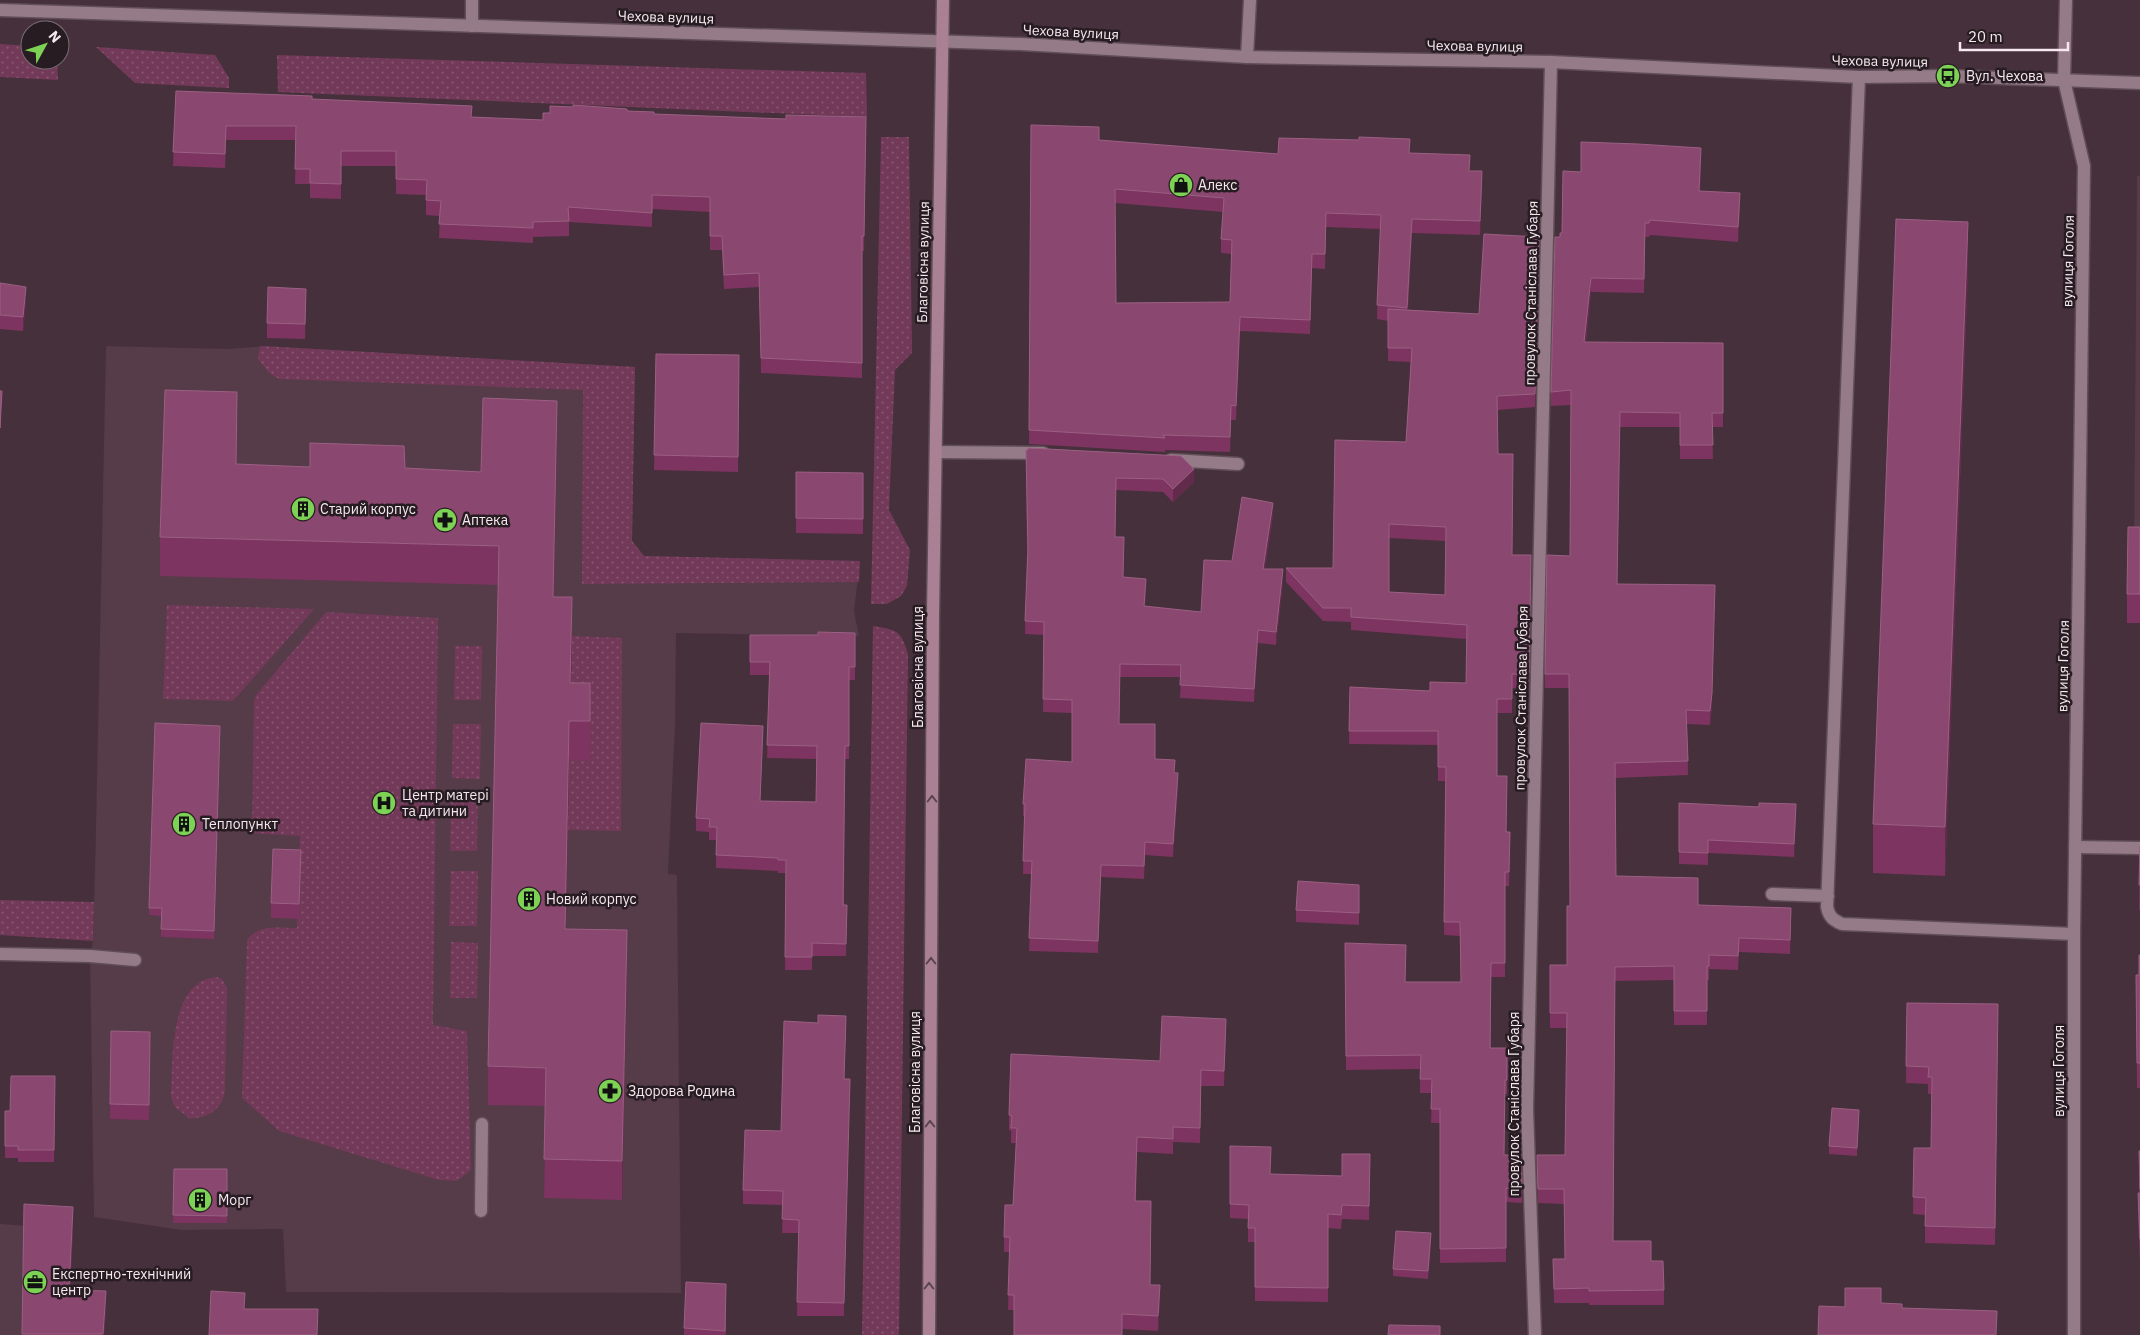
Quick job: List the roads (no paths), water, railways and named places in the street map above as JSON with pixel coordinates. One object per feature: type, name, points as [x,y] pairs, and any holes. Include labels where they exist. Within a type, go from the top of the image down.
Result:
[{"type":"main road","name":"Благовісна вулиця","points":[[929,1335],[936,452],[943,0]]},
{"type":"street","points":[[472,0],[472,26]]},
{"type":"street","points":[[1247,56],[1250,0]]},
{"type":"street","name":"вулиця Гоголя","points":[[2066,0],[2064,80],[2084,166],[2074,934],[2074,1335]]},
{"type":"street","name":"Чехова вулиця","points":[[0,10],[942,42],[1247,56],[1551,62],[1859,76],[1948,76],[2140,83]]},
{"type":"street","name":"провулок Станіслава Губаря","points":[[1534,1335],[1526,1109],[1551,62]]},
{"type":"street","points":[[1859,76],[1828,896],[1829,915],[1835,921],[1842,924],[2074,934]]},
{"type":"street","points":[[936,452],[1052,454]]},
{"type":"street","points":[[1160,460],[1238,464]]},
{"type":"street","points":[[2075,847],[2140,848]]},
{"type":"street","points":[[1772,894],[1828,896]]},
{"type":"street","points":[[0,954],[90,956],[135,960]]},
{"type":"street","points":[[481,1211],[482,1124]]},
{"type":"place","name":"Вул. Чехова","points":[[1948,76]]},
{"type":"place","name":"Алекс","points":[[1181,185]]},
{"type":"place","name":"Старий корпус","points":[[303,509]]},
{"type":"place","name":"Аптека","points":[[445,520]]},
{"type":"place","name":"Центр матері та дитини","points":[[384,803]]},
{"type":"place","name":"Теплопункт","points":[[184,824]]},
{"type":"place","name":"Новий корпус","points":[[529,899]]},
{"type":"place","name":"Здорова Родина","points":[[610,1091]]},
{"type":"place","name":"Морг","points":[[200,1200]]},
{"type":"place","name":"Експертно-технічний центр","points":[[35,1282]]}]
